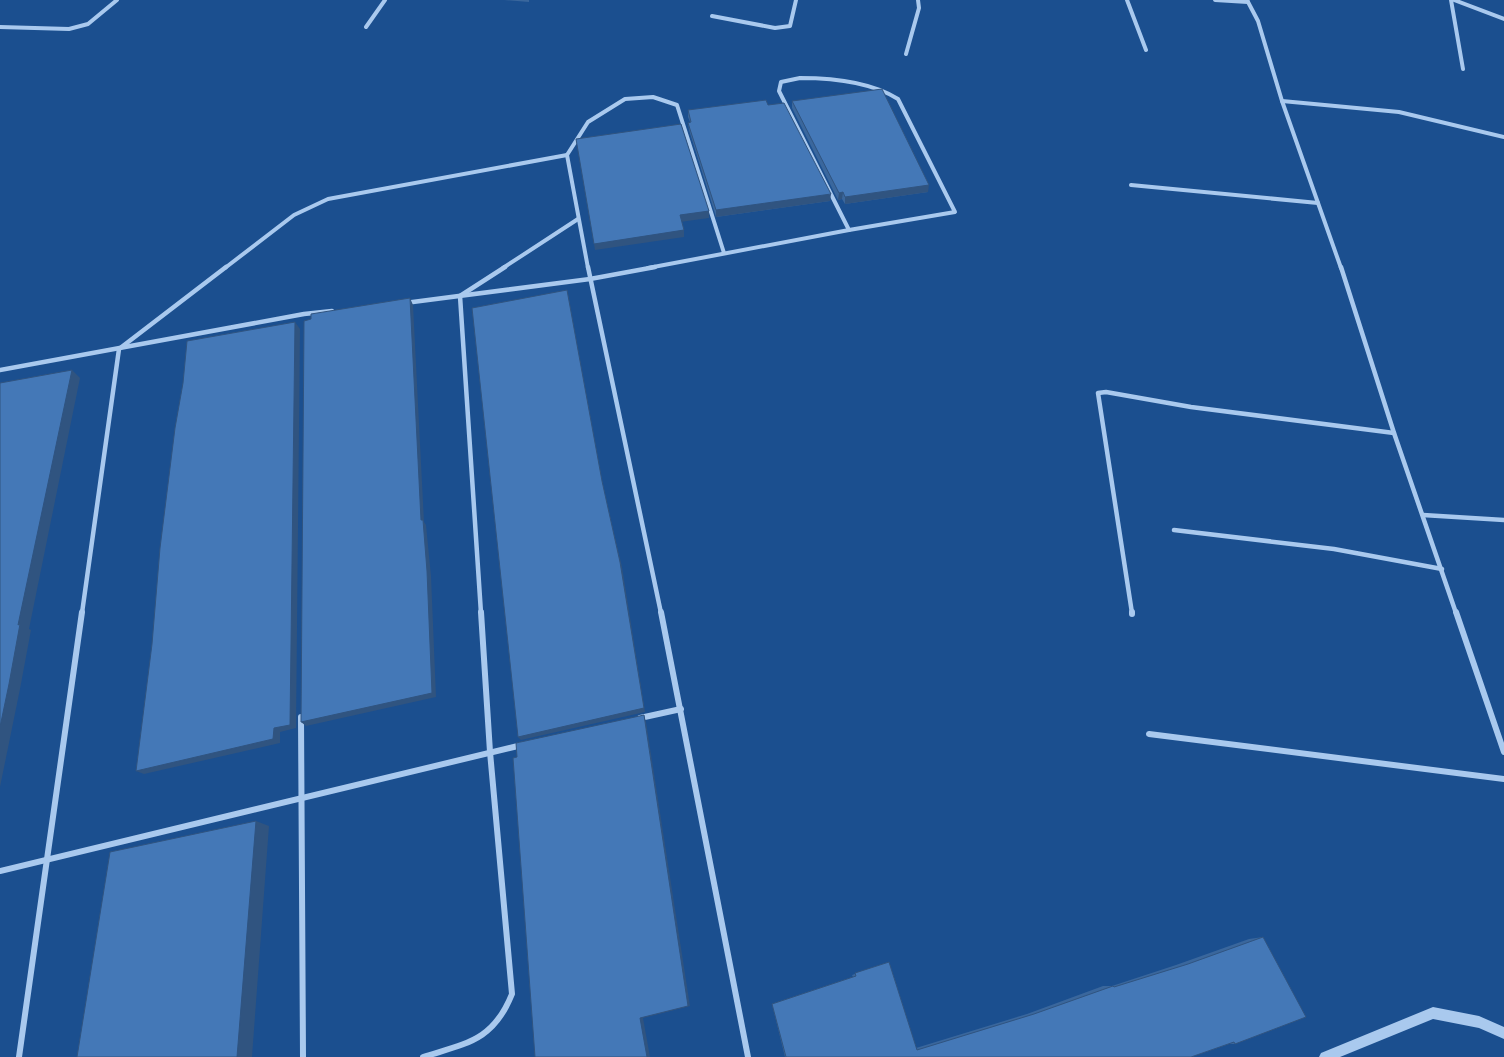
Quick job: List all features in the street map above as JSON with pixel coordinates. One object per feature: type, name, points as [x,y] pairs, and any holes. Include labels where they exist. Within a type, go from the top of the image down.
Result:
[{"type":"street","points":[[0,27],[69,29],[88,24],[117,0]]},
{"type":"street","points":[[366,27],[385,0]]},
{"type":"street","points":[[712,16],[775,28],[785,28],[790,26],[792,22],[796,0]]},
{"type":"street","points":[[906,54],[919,8],[918,0]]},
{"type":"street","points":[[1127,0],[1146,50]]},
{"type":"street","points":[[1215,0],[1247,1],[1258,21],[1282,101],[1504,752]]},
{"type":"street","points":[[1463,69],[1452,0],[1504,18]]},
{"type":"street","points":[[402,303],[590,279],[849,230],[950,214],[956,210],[898,99],[894,95],[882,90],[822,79],[800,78],[781,82],[779,91],[849,230]]},
{"type":"street","points":[[724,253],[677,105],[653,97],[625,99],[588,122],[567,155],[590,279],[680,709],[748,1057]]},
{"type":"street","points":[[1282,101],[1399,112],[1504,137]]},
{"type":"street","points":[[19,1057],[119,349],[294,215],[328,199],[567,155]]},
{"type":"street","points":[[1131,185],[1318,203]]},
{"type":"street","points":[[460,296],[578,219]]},
{"type":"street","points":[[423,1057],[480,1038],[491,1031],[504,1015],[512,994],[490,752],[460,296]]},
{"type":"street","points":[[0,370],[304,314],[334,311]]},
{"type":"street","points":[[304,314],[304,324]]},
{"type":"street","points":[[1132,614],[1098,393],[1106,392],[1191,407],[1394,432]]},
{"type":"street","points":[[1423,515],[1504,520]]},
{"type":"street","points":[[1174,530],[1334,549],[1442,569]]},
{"type":"street","points":[[301,708],[303,1057]]},
{"type":"street","points":[[633,720],[680,709]]},
{"type":"street","points":[[1149,734],[1504,779]]},
{"type":"street","points":[[0,871],[528,743]]},
{"type":"street","points":[[1325,1057],[1433,1013],[1479,1022],[1504,1033]]},
{"type":"building","points":[[882,89],[929,185],[845,197],[843,192],[839,193],[792,101]]},
{"type":"building","points":[[766,100],[768,105],[784,103],[831,194],[716,210],[688,123],[691,122],[688,110]]},
{"type":"building","points":[[681,124],[709,211],[680,215],[684,230],[594,244],[576,139]]},
{"type":"building","points":[[567,290],[602,481],[620,562],[644,708],[518,737],[472,308]]},
{"type":"building","points":[[410,298],[421,520],[423,520],[427,571],[432,693],[301,722],[304,321],[311,319],[311,314]]},
{"type":"building","points":[[295,322],[290,725],[274,728],[273,739],[136,771],[152,644],[160,548],[187,341]]},
{"type":"building","points":[[72,370],[18,625],[20,624],[0,727],[0,383]]},
{"type":"building","points":[[644,715],[688,1006],[640,1018],[647,1057],[535,1057],[513,758],[517,757],[516,743]]},
{"type":"building","points":[[256,821],[237,1057],[77,1057],[110,852]]},
{"type":"building","points":[[1263,937],[1306,1017],[1235,1044],[1234,1042],[1191,1057],[786,1057],[772,1004],[856,976],[855,973],[889,962],[917,1050],[1034,1014],[1113,986],[1188,964]]}]
